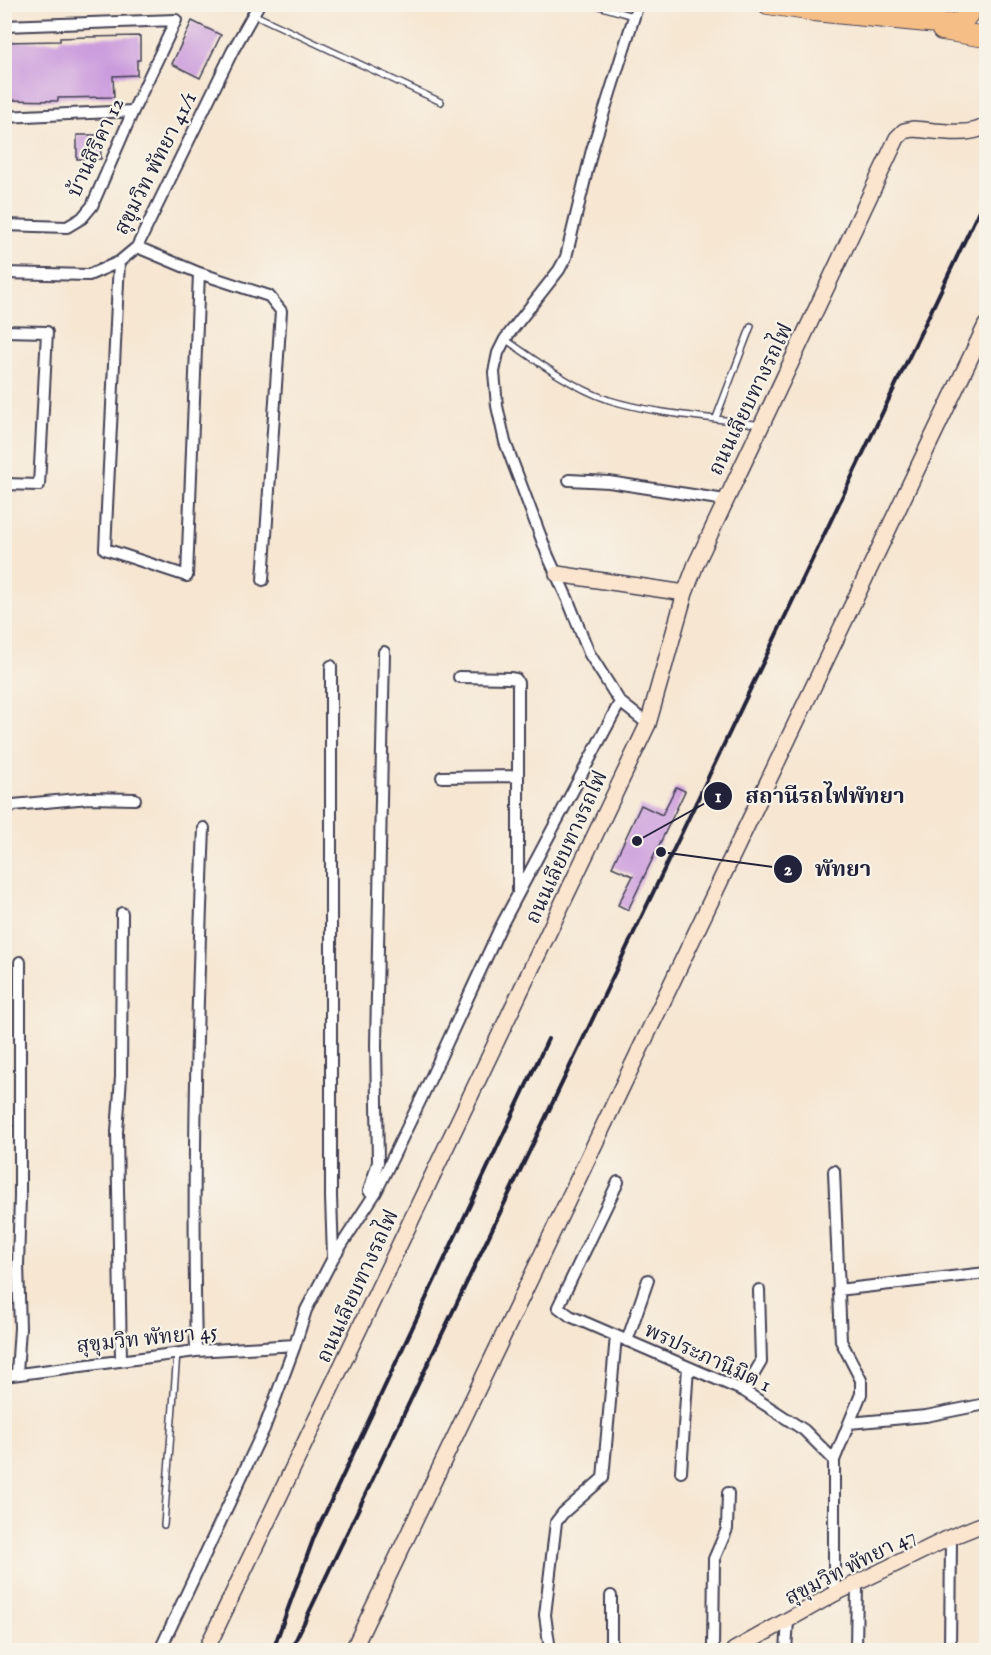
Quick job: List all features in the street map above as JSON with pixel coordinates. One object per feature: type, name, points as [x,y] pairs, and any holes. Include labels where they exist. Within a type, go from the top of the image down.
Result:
[{"type":"highway","points":[[768,4],[987,37]]},
{"type":"highway","points":[[814,11],[955,24],[963,21],[976,4]]},
{"type":"street","points":[[638,4],[592,150],[566,257],[559,270],[505,339],[498,353],[494,372],[505,442],[548,556],[589,653],[620,702],[648,724]]},
{"type":"street","name":"สุขุมวิท พัทยา 41/1","points":[[4,273],[89,275],[118,262],[137,247],[256,9]]},
{"type":"street","name":"บ้านสิริคา 12","points":[[4,26],[176,20],[92,206],[82,218],[67,227],[4,225]]},
{"type":"street","points":[[4,117],[133,111]]},
{"type":"street","name":"ถนนเลียบทางรถไฟ","points":[[206,1650],[648,724],[684,592],[760,425],[897,138],[904,131],[913,129],[970,132],[987,125]]},
{"type":"street","points":[[137,247],[199,273],[269,296],[281,311],[263,580]]},
{"type":"street","points":[[118,262],[105,549],[187,576],[199,273]]},
{"type":"street","points":[[353,1650],[987,325]]},
{"type":"street","points":[[4,331],[47,332],[39,485],[4,484]]},
{"type":"street","points":[[569,480],[609,482],[725,500]]},
{"type":"street","points":[[557,574],[684,592]]},
{"type":"street","points":[[342,1244],[373,1182],[378,1162],[376,1045],[384,651]]},
{"type":"street","points":[[331,666],[333,1258]]},
{"type":"street","points":[[459,677],[516,679],[518,683],[518,894]]},
{"type":"street","points":[[160,1650],[264,1429],[306,1310],[333,1258],[375,1192],[422,1097],[500,928],[620,702]]},
{"type":"street","points":[[442,777],[517,776]]},
{"type":"street","points":[[4,813],[13,805],[89,798],[135,799]]},
{"type":"street","points":[[196,1351],[193,1231],[196,1053],[204,828]]},
{"type":"street","points":[[121,1360],[117,1132],[121,1077],[122,913]]},
{"type":"street","points":[[17,1373],[20,1328],[18,1265],[20,962]]},
{"type":"street","points":[[834,1171],[841,1341],[861,1380],[861,1394],[834,1460],[834,1594]]},
{"type":"street","name":"พรประภานิมิต 1","points":[[618,1182],[558,1306],[570,1317],[744,1391],[804,1430],[834,1460]]},
{"type":"street","points":[[838,1290],[987,1274]]},
{"type":"street","points":[[627,1341],[648,1280]]},
{"type":"street","points":[[744,1391],[761,1362],[759,1290]]},
{"type":"street","points":[[550,1650],[545,1615],[556,1522],[603,1478],[616,1336]]},
{"type":"street","name":"สุขุมวิท พัทยา 45","points":[[4,1376],[196,1351],[295,1346]]},
{"type":"street","points":[[681,1472],[688,1366]]},
{"type":"street","points":[[849,1424],[926,1416],[987,1404]]},
{"type":"street","points":[[713,1650],[714,1559],[727,1529],[728,1493]]},
{"type":"street","name":"สุขุมวิท พัทยา 47","points":[[734,1650],[834,1594],[951,1537],[987,1523]]},
{"type":"street","points":[[950,1650],[951,1537]]},
{"type":"street","points":[[856,1650],[857,1583]]},
{"type":"street","points":[[611,1596],[611,1650]]},
{"type":"street","points":[[786,1650],[788,1621]]},
{"type":"lane","points":[[591,4],[634,16]]},
{"type":"lane","points":[[256,9],[441,102]]},
{"type":"lane","points":[[716,418],[751,326]]},
{"type":"lane","points":[[505,339],[557,375],[607,399],[657,412],[760,425]]},
{"type":"lane","points":[[164,1525],[177,1353]]},
{"type":"building","points":[[192,21],[221,35],[200,78],[172,64]]},
{"type":"building","points":[[140,36],[140,60],[137,60],[137,75],[113,76],[114,97],[58,98],[58,101],[4,100],[4,42]]},
{"type":"building","points":[[77,135],[100,135],[101,159],[77,159]]},
{"type":"building","points":[[676,787],[685,791],[628,910],[618,905],[633,876],[612,867],[641,805],[662,815]]},
{"type":"railway","points":[[291,1650],[986,196]]},
{"type":"railway","points":[[273,1650],[314,1537],[548,1039]]},
{"type":"place","name":"สถานีรถไฟพัทยา","points":[[637,841]]},
{"type":"place","name":"พัทยา","points":[[661,852]]}]
